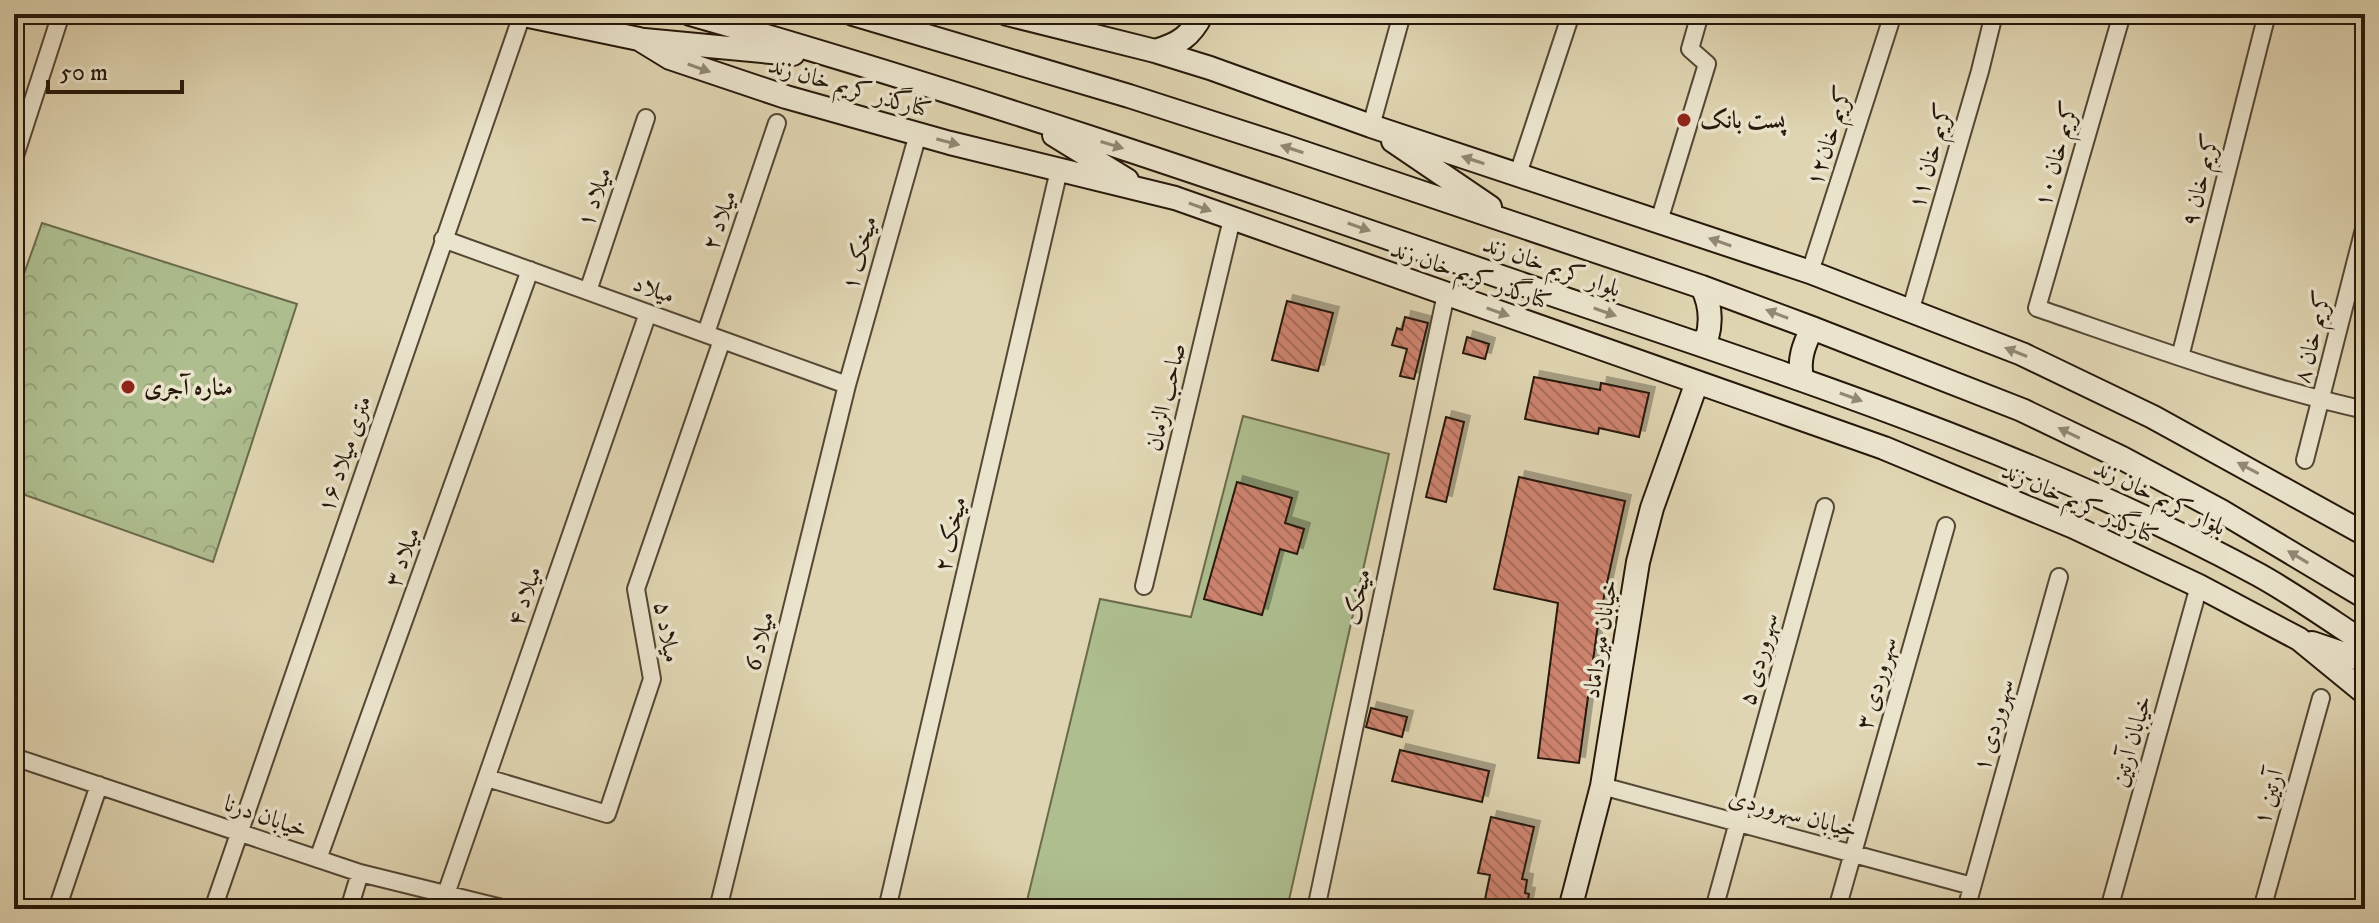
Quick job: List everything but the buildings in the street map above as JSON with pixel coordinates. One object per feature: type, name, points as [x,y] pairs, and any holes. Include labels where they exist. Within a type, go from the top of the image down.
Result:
[{"type":"main road","name":"کنارگذر کریم خان زند","points":[[520,14],[639,39],[670,58],[786,97],[918,134],[1175,198],[1884,448],[2074,527],[2199,586],[2299,639],[2365,693]]},
{"type":"main road","name":"بلوار کریم خان زند","points":[[690,14],[851,60],[1176,165],[1802,378],[2001,453],[2090,491],[2262,577],[2365,643]]},
{"type":"main road","name":"بلوار کریم خان زند","points":[[853,14],[1129,96],[1511,221],[1812,328],[2022,410],[2122,458],[2221,511],[2365,597]]},
{"type":"main road","points":[[1007,14],[1210,68],[1371,126],[1810,272],[2022,354],[2140,411],[2365,534]]},
{"type":"main road","points":[[1155,51],[1172,46],[1198,22],[1210,68]]},
{"type":"main road","points":[[639,39],[851,60]]},
{"type":"main road","points":[[1026,118],[1143,190]]},
{"type":"main road","points":[[1371,126],[1511,221]]},
{"type":"main road","points":[[1698,343],[1707,338],[1710,327],[1710,301],[1702,287]]},
{"type":"main road","points":[[1802,378],[1802,350],[1812,328]]},
{"type":"main road","name":"خیابان میرداماد","points":[[1570,909],[1602,786],[1638,562],[1652,508],[1697,382]]},
{"type":"main road","points":[[1938,470],[1950,434]]},
{"type":"main road","points":[[2299,639],[2365,661]]},
{"type":"street","points":[[14,159],[61,14]]},
{"type":"street","name":"۱۶ متری میلاد","points":[[213,909],[520,14]]},
{"type":"street","points":[[1371,126],[1402,14]]},
{"type":"street","points":[[1518,174],[1571,14]]},
{"type":"street","points":[[1659,221],[1707,64],[1690,49],[1700,14]]},
{"type":"street","name":"کریم خان۱۲","points":[[1810,272],[1893,14]]},
{"type":"street","name":"کریم خان ۱۱","points":[[1910,312],[1994,14]]},
{"type":"street","name":"کریم خان ۱۰","points":[[2122,14],[2037,308],[2180,357]]},
{"type":"street","name":"کریم خان ۹","points":[[2180,357],[2267,14]]},
{"type":"street","name":"میلاد ۱","points":[[588,291],[646,118]]},
{"type":"street","name":"میلاد ۲","points":[[714,336],[777,123]]},
{"type":"street","name":"میخک ۱","points":[[847,385],[918,134]]},
{"type":"street","name":"میخک ۲","points":[[887,909],[1059,170]]},
{"type":"street","name":"صاحب الزمان","points":[[1144,586],[1232,219]]},
{"type":"street","name":"کریم خان ۸","points":[[2305,460],[2365,225]]},
{"type":"street","name":"میلاد","points":[[443,239],[847,385]]},
{"type":"street","name":"میلاد ۳","points":[[318,859],[530,270]]},
{"type":"street","name":"میخک","points":[[1316,909],[1446,294]]},
{"type":"street","name":"میلاد ۴","points":[[446,894],[648,313]]},
{"type":"street","name":"میلاد ۵","points":[[487,778],[607,814],[652,679],[636,589],[714,336]]},
{"type":"street","points":[[2180,357],[2321,400],[2365,410]]},
{"type":"street","name":"میلاد 6","points":[[718,909],[847,385]]},
{"type":"street","name":"سهروردی ۵","points":[[1714,909],[1825,507]]},
{"type":"street","name":"سهروردی ۳","points":[[1837,909],[1946,526]]},
{"type":"street","name":"سهروردی ۱","points":[[1966,909],[2059,577]]},
{"type":"street","name":"خیابان آرتین","points":[[2109,909],[2199,586]]},
{"type":"street","name":"آرتین ۱","points":[[2262,909],[2321,698]]},
{"type":"street","name":"خیابان درنا","points":[[14,757],[360,873],[446,894],[475,905],[506,909]]},
{"type":"street","points":[[57,909],[99,785]]},
{"type":"street","name":"خیابان سهروردی","points":[[1602,786],[1972,886]]},
{"type":"street","points":[[349,909],[360,873]]},
{"type":"green space","points":[[42,223],[297,304],[213,562],[14,491],[14,302]]},
{"type":"green space","points":[[1243,416],[1389,454],[1287,909],[1025,909],[1100,599],[1191,617]]},
{"type":"place","name":"پست بانک","points":[[1684,120]]},
{"type":"place","name":"مناره آجری","points":[[128,387]]}]
